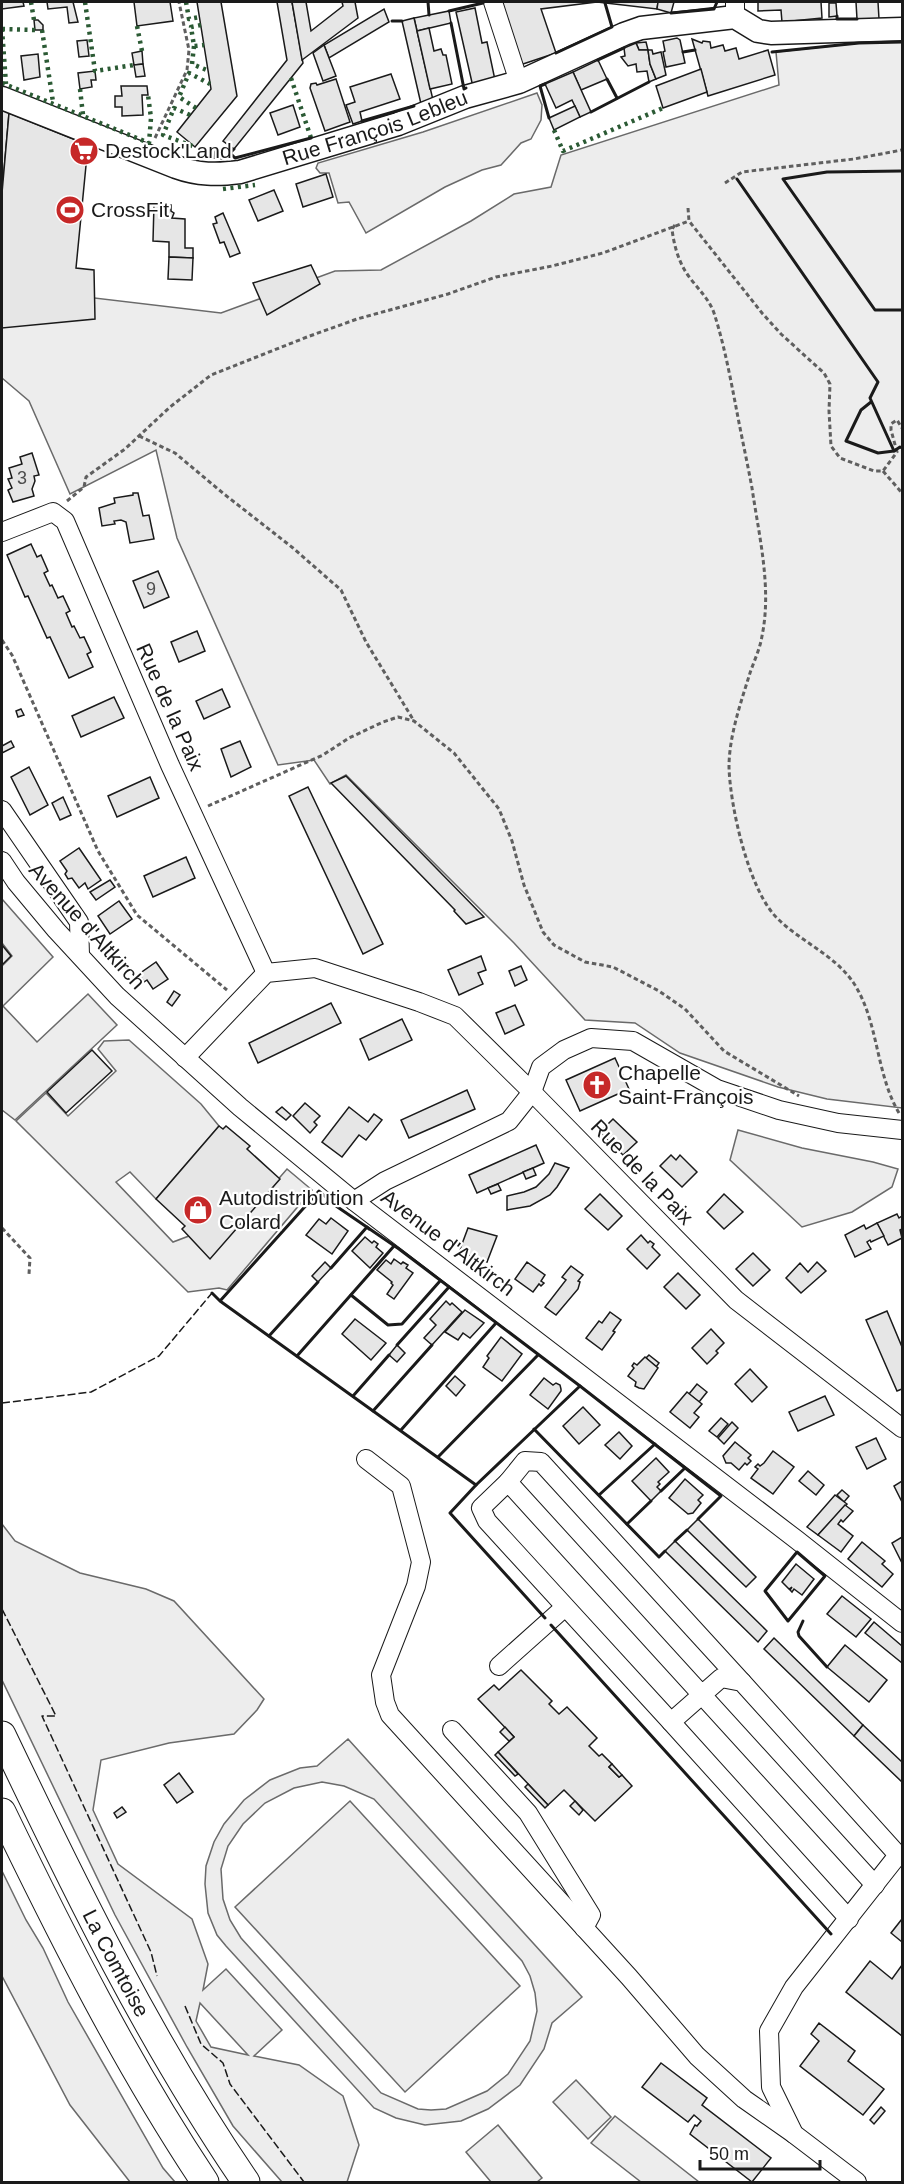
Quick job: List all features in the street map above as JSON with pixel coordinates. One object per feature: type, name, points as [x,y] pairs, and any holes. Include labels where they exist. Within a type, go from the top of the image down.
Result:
[{"type":"highway","name":"La Comtoise","points":[[2,1735],[116,1965],[184,2085],[246,2182]]},
{"type":"highway","name":"La Comtoise","points":[[2,1812],[91,1989],[159,2108],[205,2182]]},
{"type":"main road","name":"Rue François Lebleu","points":[[2,98],[176,168],[193,173],[217,175],[240,172],[398,124],[465,98],[519,82],[641,28],[735,9]]},
{"type":"main road","points":[[735,9],[758,31],[771,33],[903,29]]},
{"type":"street","points":[[493,2],[519,82]]},
{"type":"street","points":[[2,531],[53,512]]},
{"type":"street","name":"Rue de la Paix","points":[[53,512],[65,521],[170,765],[266,973],[315,968],[420,1002],[455,1016],[736,1300],[903,1428]]},
{"type":"street","points":[[2,810],[79,922],[80,955]]},
{"type":"street","name":"Avenue d'Altkirch","points":[[2,861],[22,890],[117,996],[240,1107],[354,1200],[770,1518],[903,1623]]},
{"type":"street","points":[[185,1058],[266,973]]},
{"type":"street","points":[[354,1200],[385,1181],[509,1121],[532,1092],[541,1067],[564,1050],[591,1038],[633,1041],[717,1089],[779,1110],[838,1123],[903,1131]]},
{"type":"street","points":[[366,1459],[401,1486],[421,1562],[416,1587],[381,1675],[385,1702],[390,1714],[698,2056],[744,2099],[857,2182]]},
{"type":"street","points":[[794,2134],[771,2087],[769,2031],[794,1987],[849,1919],[875,1885],[900,1855],[541,1462],[525,1461],[508,1482],[481,1508],[487,1521],[849,1919]]},
{"type":"street","points":[[508,1482],[875,1885]]},
{"type":"street","points":[[499,1666],[565,1607]]},
{"type":"street","points":[[671,1722],[721,1678],[742,1682]]},
{"type":"street","points":[[452,1730],[528,1813],[591,1915],[584,1928]]},
{"type":"path","points":[[155,138],[187,70],[189,50],[179,2]]},
{"type":"path","points":[[725,183],[742,172],[854,159],[903,150]]},
{"type":"path","points":[[688,208],[689,221],[762,313],[824,373],[830,384],[831,446],[840,458],[874,471],[883,471],[903,493]]},
{"type":"path","points":[[53,512],[84,487],[86,477],[125,448],[170,407],[211,375],[307,337],[496,277],[603,253],[689,221]]},
{"type":"path","points":[[675,225],[672,229],[674,244],[688,276],[708,299],[723,348],[751,485],[764,572],[766,606],[762,637],[734,730],[729,766],[735,813],[745,853],[760,895],[777,919],[833,961],[852,981],[866,1007],[886,1084],[902,1119]]},
{"type":"path","points":[[883,471],[897,452],[891,424],[897,420],[903,428]]},
{"type":"path","points":[[139,436],[175,453],[293,548],[341,590],[366,642],[414,721],[454,753],[499,809],[512,840],[524,885],[543,932],[554,945],[585,962],[613,967],[659,991],[685,1009],[724,1051],[773,1078],[804,1099]]},
{"type":"path","points":[[2,640],[12,655],[98,851],[137,915],[240,1000]]},
{"type":"path","points":[[202,809],[323,754],[349,738],[383,722],[398,717],[414,721]]},
{"type":"path","points":[[2,1228],[30,1258],[29,1274]]},
{"type":"shaded area","points":[[902,42],[902,1108],[827,1099],[778,1087],[680,1053],[635,1023],[585,1020],[514,943],[346,775],[330,784],[314,760],[278,765],[177,538],[156,450],[70,494],[29,401],[2,378],[2,287],[221,313],[335,271],[381,270],[471,221],[514,194],[551,187],[561,155],[779,85],[776,52],[859,43]]},
{"type":"shaded area","points":[[537,93],[542,105],[541,120],[531,139],[521,143],[501,165],[482,170],[445,187],[366,233],[349,202],[338,203],[329,173],[320,173],[316,168],[318,163],[423,132]]},
{"type":"shaded area","points":[[2,899],[53,957],[3,1006],[37,1042],[88,994],[117,1025],[15,1120],[2,1110],[2,966],[12,956],[2,943]]},
{"type":"shaded area","points":[[129,1040],[201,1104],[219,1126],[156,1199],[130,1172],[116,1182],[173,1242],[189,1236],[210,1258],[287,1169],[312,1190],[227,1290],[219,1288],[188,1292],[16,1121],[46,1093],[68,1116],[116,1071],[98,1049],[104,1041]]},
{"type":"shaded area","points":[[738,1130],[802,1148],[898,1169],[892,1187],[852,1212],[802,1227],[730,1160]]},
{"type":"shaded area","points":[[2,1524],[15,1541],[80,1573],[146,1589],[174,1601],[264,1699],[257,1710],[234,1734],[169,1743],[101,1760],[93,1810],[118,1864],[192,1919],[208,1964],[203,1990],[226,1969],[282,2030],[254,2056],[299,2065],[343,2096],[359,2145],[347,2182],[282,2182],[233,2126],[115,1915],[2,1680]],"holes":[[[200,2003],[248,2055],[211,2047],[196,2021]]]},
{"type":"shaded area","points":[[348,1739],[582,1997],[552,2023],[544,2049],[520,2085],[488,2109],[461,2121],[425,2125],[396,2118],[374,2108],[217,1935],[208,1913],[206,1866],[214,1842],[224,1824],[244,1800],[270,1780],[300,1768],[317,1766]],"holes":[[[322,1782],[344,1786],[374,1799],[522,1961],[530,1976],[537,2011],[530,2041],[508,2074],[487,2091],[446,2109],[418,2109],[381,2093],[241,1938],[230,1920],[223,1899],[221,1869],[228,1846],[243,1824],[265,1803],[294,1788]]]},
{"type":"shaded area","points":[[350,1801],[520,1986],[405,2092],[235,1907]]},
{"type":"shaded area","points":[[2,1871],[26,1920],[43,1948],[68,2002],[163,2168],[175,2182],[130,2182],[70,2105],[2,1976]]},
{"type":"shaded area","points":[[576,2080],[611,2117],[588,2139],[553,2102]]},
{"type":"shaded area","points":[[615,2116],[699,2182],[641,2182],[591,2143]]},
{"type":"shaded area","points":[[498,2125],[542,2178],[537,2182],[491,2182],[466,2152]]},
{"type":"building","points":[[2,2],[23,2],[24,6],[2,9]]},
{"type":"building","points":[[47,2],[73,2],[78,22],[69,23],[67,7],[48,9]]},
{"type":"building","points":[[134,2],[170,2],[173,21],[137,26]]},
{"type":"building","points":[[197,2],[221,2],[237,96],[195,147],[177,132],[211,89]]},
{"type":"building","points":[[277,2],[292,2],[303,63],[234,149],[223,141],[287,60]]},
{"type":"building","points":[[292,2],[306,2],[311,31],[343,6],[342,2],[355,2],[358,18],[302,60]]},
{"type":"building","points":[[497,2],[597,2],[541,9],[556,53],[520,65]]},
{"type":"building","points":[[597,2],[658,2],[657,9]]},
{"type":"building","points":[[658,2],[674,2],[671,13],[657,9]]},
{"type":"building","points":[[758,2],[821,2],[822,18],[782,22],[781,10],[758,11]]},
{"type":"building","points":[[856,2],[878,2],[879,19],[857,19]]},
{"type":"building","points":[[829,3],[836,3],[837,16],[829,17]]},
{"type":"building","points":[[475,8],[482,43],[487,42],[495,80],[473,87],[456,12]]},
{"type":"building","points":[[384,9],[389,22],[329,58],[324,45]]},
{"type":"building","points":[[449,11],[451,23],[417,31],[414,18]]},
{"type":"building","points":[[414,18],[433,100],[421,104],[402,21]]},
{"type":"building","points":[[34,20],[38,20],[43,25],[43,30],[35,30]]},
{"type":"building","points":[[429,28],[434,51],[441,49],[443,55],[446,55],[452,84],[430,89],[417,31]]},
{"type":"building","points":[[677,38],[680,40],[685,63],[666,67],[663,41]]},
{"type":"building","points":[[692,39],[702,43],[703,41],[710,42],[711,48],[723,45],[725,51],[736,48],[739,59],[768,50],[775,75],[708,96]]},
{"type":"building","points":[[87,40],[89,56],[79,57],[77,41]]},
{"type":"building","points":[[646,42],[648,50],[639,50],[636,43]]},
{"type":"building","points":[[636,43],[639,50],[648,50],[656,79],[649,82],[647,71],[637,72],[636,64],[628,66],[621,57],[625,56],[624,48]]},
{"type":"building","points":[[324,45],[336,76],[323,81],[313,53]]},
{"type":"building","points":[[648,50],[652,50],[653,54],[661,52],[666,75],[656,79]]},
{"type":"building","points":[[142,51],[143,64],[134,65],[132,53]]},
{"type":"building","points":[[38,54],[40,77],[24,80],[21,56]]},
{"type":"building","points":[[598,60],[607,79],[581,90],[573,72]]},
{"type":"building","points":[[143,64],[145,76],[136,77],[134,65]]},
{"type":"building","points":[[701,69],[707,92],[663,108],[656,86]]},
{"type":"building","points":[[95,71],[96,80],[91,80],[92,87],[80,89],[78,73]]},
{"type":"building","points":[[573,72],[591,112],[580,117],[572,100],[556,108],[545,84]]},
{"type":"building","points":[[391,74],[400,99],[360,112],[362,121],[353,124],[346,105],[355,102],[350,87]]},
{"type":"building","points":[[336,79],[350,122],[325,131],[310,88],[311,84],[316,83],[317,85]]},
{"type":"building","points":[[121,86],[147,86],[148,95],[142,95],[143,115],[122,116],[122,107],[115,107],[115,96],[122,96]]},
{"type":"building","points":[[293,105],[300,127],[278,135],[270,113]]},
{"type":"building","points":[[575,106],[580,117],[554,130],[549,118]]},
{"type":"building","points":[[2,109],[9,113],[2,193]]},
{"type":"building","points":[[9,113],[88,145],[76,268],[94,270],[95,319],[2,328],[2,193]]},
{"type":"building","points":[[215,151],[222,151],[222,159],[214,158]]},
{"type":"building","points":[[326,174],[333,197],[303,207],[296,184]]},
{"type":"building","points":[[274,190],[283,211],[258,221],[249,200]]},
{"type":"building","points":[[154,204],[171,205],[171,211],[174,213],[172,218],[185,219],[185,248],[193,248],[193,258],[169,257],[169,242],[153,241]]},
{"type":"building","points":[[223,213],[240,253],[230,257],[224,242],[220,243],[213,224],[217,223],[215,217]]},
{"type":"building","points":[[169,257],[193,258],[192,280],[168,279]]},
{"type":"building","points":[[311,265],[320,284],[267,315],[253,283]]},
{"type":"building","points":[[32,453],[39,475],[34,476],[32,489],[34,496],[13,502],[8,490],[12,488],[8,479],[12,478],[9,468],[22,464],[20,457]]},
{"type":"building","points":[[133,493],[138,493],[143,516],[149,515],[154,539],[130,543],[126,522],[121,520],[114,521],[115,524],[102,526],[99,508],[115,503],[114,498],[133,495]]},
{"type":"building","points":[[31,544],[37,557],[41,555],[48,571],[44,573],[50,586],[52,585],[58,598],[63,596],[70,611],[66,613],[72,627],[74,626],[80,638],[84,637],[91,652],[87,654],[93,667],[69,678],[28,596],[25,597],[7,555]]},
{"type":"building","points":[[158,571],[169,597],[144,608],[133,581]]},
{"type":"building","points":[[197,631],[205,651],[179,662],[171,642]]},
{"type":"building","points":[[222,689],[230,707],[204,719],[196,701]]},
{"type":"building","points":[[114,697],[124,718],[81,737],[72,716]]},
{"type":"building","points":[[21,709],[24,715],[18,717],[16,711]]},
{"type":"building","points":[[11,741],[14,747],[2,753],[2,746]]},
{"type":"building","points":[[240,741],[251,767],[231,777],[221,749]]},
{"type":"building","points":[[29,767],[48,805],[30,815],[11,777]]},
{"type":"building","points":[[346,776],[484,917],[466,924],[331,783]]},
{"type":"building","points":[[150,777],[159,798],[117,817],[108,796]]},
{"type":"building","points":[[308,787],[383,944],[363,954],[289,796]]},
{"type":"building","points":[[63,797],[71,815],[60,820],[52,803]]},
{"type":"building","points":[[79,848],[101,880],[88,889],[85,883],[79,888],[72,878],[68,879],[65,874],[67,871],[60,861]]},
{"type":"building","points":[[186,857],[195,878],[153,897],[144,876]]},
{"type":"building","points":[[110,880],[115,887],[96,900],[90,892]]},
{"type":"building","points":[[119,901],[132,919],[110,934],[98,916]]},
{"type":"building","points":[[2,945],[11,956],[2,965]]},
{"type":"building","points":[[104,948],[111,955],[108,958],[101,950]]},
{"type":"building","points":[[481,956],[486,970],[478,973],[483,984],[459,995],[448,970]]},
{"type":"building","points":[[156,962],[168,979],[153,989],[147,980],[144,982],[139,974]]},
{"type":"building","points":[[521,966],[527,980],[515,986],[509,971]]},
{"type":"building","points":[[174,991],[180,995],[172,1006],[167,1002]]},
{"type":"building","points":[[331,1003],[341,1023],[258,1063],[249,1043]]},
{"type":"building","points":[[515,1005],[524,1025],[505,1034],[496,1013]]},
{"type":"building","points":[[402,1019],[412,1040],[369,1060],[360,1039]]},
{"type":"building","points":[[92,1050],[112,1071],[66,1113],[47,1092]]},
{"type":"building","name":"Chapelle Saint-François","points":[[615,1058],[629,1089],[580,1111],[566,1080]]},
{"type":"building","points":[[467,1090],[475,1109],[409,1138],[401,1120]]},
{"type":"building","points":[[305,1103],[320,1116],[314,1122],[317,1125],[310,1133],[293,1116]]},
{"type":"building","points":[[282,1107],[291,1115],[286,1120],[276,1112]]},
{"type":"building","points":[[349,1107],[368,1122],[374,1114],[382,1120],[366,1140],[359,1135],[342,1157],[322,1142]]},
{"type":"building","points":[[613,1119],[637,1142],[623,1155],[600,1132]]},
{"type":"building","points":[[219,1126],[223,1129],[226,1126],[250,1146],[247,1149],[280,1179],[210,1259],[182,1229],[185,1226],[156,1199]]},
{"type":"building","points":[[536,1145],[544,1163],[477,1193],[469,1175]]},
{"type":"building","points":[[671,1155],[676,1160],[680,1155],[697,1172],[682,1187],[660,1166]]},
{"type":"building","points":[[555,1163],[569,1168],[550,1195],[530,1206],[507,1210],[507,1196],[536,1187],[549,1174]]},
{"type":"building","points":[[533,1168],[536,1175],[526,1179],[523,1172]]},
{"type":"building","points":[[498,1184],[501,1190],[491,1194],[488,1188]]},
{"type":"building","points":[[600,1194],[622,1216],[608,1230],[585,1209]]},
{"type":"building","points":[[724,1194],[743,1212],[724,1229],[707,1212]]},
{"type":"building","points":[[897,1214],[899,1218],[902,1216],[902,1229],[900,1230],[902,1238],[888,1245],[877,1223]]},
{"type":"building","points":[[331,1218],[348,1231],[332,1254],[306,1235],[319,1219],[326,1224]]},
{"type":"building","points":[[877,1223],[884,1236],[867,1242],[871,1249],[855,1257],[845,1235],[864,1225],[866,1229]]},
{"type":"building","points":[[468,1228],[497,1236],[487,1262],[459,1252]]},
{"type":"building","points":[[641,1235],[648,1243],[650,1241],[654,1244],[652,1247],[660,1255],[647,1269],[627,1249]]},
{"type":"building","points":[[365,1237],[372,1243],[374,1241],[378,1244],[376,1247],[383,1253],[370,1268],[352,1251]]},
{"type":"building","points":[[753,1253],[770,1270],[753,1286],[736,1269]]},
{"type":"building","points":[[394,1259],[401,1264],[403,1262],[408,1265],[406,1268],[413,1273],[394,1299],[387,1294],[393,1285],[392,1282],[377,1270],[386,1260],[391,1264]]},
{"type":"building","points":[[325,1262],[331,1268],[318,1282],[312,1276]]},
{"type":"building","points":[[527,1262],[545,1275],[541,1281],[544,1283],[541,1286],[539,1284],[533,1292],[515,1279]]},
{"type":"building","points":[[817,1262],[826,1271],[801,1293],[786,1278],[800,1263],[808,1272]]},
{"type":"building","points":[[571,1266],[583,1275],[578,1281],[580,1282],[578,1289],[556,1315],[545,1307],[566,1280],[562,1277]]},
{"type":"building","points":[[678,1273],[700,1295],[686,1309],[664,1287]]},
{"type":"building","points":[[446,1301],[462,1312],[432,1345],[424,1338],[436,1325],[430,1319]]},
{"type":"building","points":[[465,1310],[484,1323],[470,1338],[463,1333],[458,1340],[445,1332]]},
{"type":"building","points":[[887,1311],[902,1347],[902,1389],[897,1391],[866,1320]]},
{"type":"building","points":[[610,1312],[621,1320],[602,1350],[586,1338],[599,1321],[602,1323]]},
{"type":"building","points":[[355,1319],[386,1343],[371,1360],[342,1334]]},
{"type":"building","points":[[711,1329],[724,1343],[707,1364],[692,1348]]},
{"type":"building","points":[[501,1337],[522,1354],[502,1381],[483,1367],[489,1358],[487,1356]]},
{"type":"building","points":[[397,1345],[405,1353],[397,1362],[389,1355]]},
{"type":"building","points":[[649,1355],[659,1363],[656,1367],[646,1358]]},
{"type":"building","points":[[645,1357],[658,1368],[644,1389],[635,1386],[636,1382],[628,1376],[634,1368],[632,1366],[634,1363],[637,1365]]},
{"type":"building","points":[[750,1369],[767,1387],[752,1402],[735,1384]]},
{"type":"building","points":[[455,1376],[465,1385],[456,1396],[446,1386]]},
{"type":"building","points":[[544,1378],[553,1385],[556,1383],[560,1385],[561,1389],[548,1409],[530,1395]]},
{"type":"building","points":[[697,1384],[707,1392],[699,1402],[689,1394]]},
{"type":"building","points":[[687,1392],[702,1404],[694,1413],[699,1417],[690,1428],[670,1412]]},
{"type":"building","points":[[825,1396],[834,1415],[798,1431],[789,1412]]},
{"type":"building","points":[[583,1407],[600,1425],[579,1444],[563,1426]]},
{"type":"building","points":[[721,1418],[728,1424],[717,1437],[709,1431]]},
{"type":"building","points":[[732,1422],[738,1428],[724,1444],[718,1438]]},
{"type":"building","points":[[619,1432],[632,1446],[620,1459],[605,1445]]},
{"type":"building","points":[[876,1438],[886,1459],[867,1469],[856,1447]]},
{"type":"building","points":[[735,1442],[751,1455],[748,1458],[751,1461],[747,1465],[745,1463],[739,1470],[731,1463],[726,1463],[723,1456]]},
{"type":"building","points":[[773,1451],[794,1467],[773,1494],[751,1478],[758,1469],[755,1467],[764,1463]]},
{"type":"building","points":[[656,1458],[669,1472],[658,1482],[660,1484],[657,1487],[661,1491],[651,1501],[632,1481]]},
{"type":"building","points":[[808,1471],[824,1485],[816,1495],[799,1481]]},
{"type":"building","points":[[685,1479],[703,1495],[698,1500],[701,1503],[693,1513],[688,1514],[669,1498]]},
{"type":"building","points":[[902,1481],[902,1502],[894,1486]]},
{"type":"building","points":[[842,1490],[849,1496],[844,1502],[837,1495]]},
{"type":"building","points":[[835,1495],[847,1504],[818,1535],[807,1527]]},
{"type":"building","points":[[845,1505],[853,1511],[838,1524],[853,1536],[841,1552],[818,1535]]},
{"type":"building","points":[[698,1519],[756,1577],[746,1587],[687,1530]]},
{"type":"building","points":[[902,1537],[902,1563],[892,1543]]},
{"type":"building","points":[[675,1541],[767,1631],[758,1642],[665,1551]]},
{"type":"building","points":[[862,1542],[885,1561],[882,1564],[893,1574],[882,1587],[848,1559]]},
{"type":"building","points":[[796,1564],[814,1579],[802,1595],[794,1589],[792,1592],[790,1590],[792,1587],[789,1589],[782,1582]]},
{"type":"building","points":[[842,1596],[871,1619],[856,1637],[827,1614]]},
{"type":"building","points":[[874,1622],[902,1646],[902,1663],[865,1633]]},
{"type":"building","points":[[774,1638],[863,1725],[854,1736],[764,1649]]},
{"type":"building","points":[[845,1645],[887,1680],[869,1702],[827,1667]]},
{"type":"building","points":[[521,1670],[552,1701],[549,1704],[559,1714],[567,1707],[597,1738],[589,1746],[599,1756],[602,1754],[612,1764],[609,1767],[619,1777],[622,1775],[632,1786],[595,1821],[564,1790],[548,1805],[498,1752],[514,1737],[478,1699],[494,1685],[499,1690]]},
{"type":"building","points":[[863,1725],[902,1762],[902,1782],[854,1736]]},
{"type":"building","points":[[505,1727],[514,1737],[509,1741],[500,1732]]},
{"type":"building","points":[[498,1752],[518,1774],[515,1776],[495,1755]]},
{"type":"building","points":[[612,1764],[622,1775],[619,1777],[609,1767]]},
{"type":"building","points":[[179,1773],[193,1792],[177,1803],[164,1785]]},
{"type":"building","points":[[528,1784],[548,1805],[545,1808],[525,1787]]},
{"type":"building","points":[[575,1801],[583,1810],[579,1815],[570,1806]]},
{"type":"building","points":[[122,1807],[126,1812],[117,1818],[114,1813]]},
{"type":"building","points":[[902,1919],[902,1942],[891,1933]]},
{"type":"building","points":[[870,1961],[892,1979],[902,1965],[902,2036],[846,1992]]},
{"type":"building","points":[[819,2023],[855,2051],[848,2061],[884,2089],[863,2115],[800,2066],[819,2041],[811,2034]]},
{"type":"building","points":[[661,2063],[707,2098],[702,2105],[771,2158],[752,2182],[690,2134],[695,2125],[697,2126],[701,2121],[694,2115],[688,2122],[642,2087]]},
{"type":"building","points":[[881,2107],[885,2111],[874,2124],[870,2120]]},
{"type":"hedge","points":[[31,2],[34,20]]},
{"type":"hedge","points":[[85,2],[95,71],[134,65]]},
{"type":"hedge","points":[[186,2],[189,19],[200,17]]},
{"type":"hedge","points":[[201,25],[191,27],[194,46],[204,45]]},
{"type":"hedge","points":[[137,26],[142,51]]},
{"type":"hedge","points":[[2,29],[6,84]]},
{"type":"hedge","points":[[2,29],[35,30]]},
{"type":"hedge","points":[[42,30],[53,102]]},
{"type":"hedge","points":[[194,46],[192,64],[209,71]]},
{"type":"hedge","points":[[196,108],[179,97],[189,73],[210,84]]},
{"type":"hedge","points":[[291,78],[311,138]]},
{"type":"hedge","points":[[2,83],[149,143],[151,118],[148,95]]},
{"type":"hedge","points":[[80,89],[83,115]]},
{"type":"hedge","points":[[190,115],[174,108],[163,135],[195,147]]},
{"type":"hedge","points":[[554,130],[563,151],[663,108]]},
{"type":"hedge","points":[[223,189],[255,185]]},
{"type":"fence","points":[[2,1403],[91,1392],[159,1356],[212,1293]]},
{"type":"fence","points":[[2,1609],[56,1716],[42,1716],[151,1952],[157,1976]]},
{"type":"fence","points":[[185,2006],[201,2044],[223,2063],[230,2084],[304,2182]]},
{"type":"wall","points":[[428,2],[429,15]]},
{"type":"wall","points":[[671,13],[714,9],[717,2]]},
{"type":"wall","points":[[449,11],[483,3]]},
{"type":"wall","points":[[556,53],[612,27],[605,3]]},
{"type":"wall","points":[[837,16],[837,19],[857,19]]},
{"type":"wall","points":[[392,21],[402,21]]},
{"type":"wall","points":[[451,23],[464,89],[466,88]]},
{"type":"wall","points":[[772,52],[859,43],[902,42]]},
{"type":"wall","points":[[598,60],[624,48]]},
{"type":"wall","points":[[683,52],[695,50]]},
{"type":"wall","points":[[607,79],[617,98]]},
{"type":"wall","points":[[591,112],[649,82]]},
{"type":"wall","points":[[545,84],[540,86],[549,118]]},
{"type":"wall","points":[[362,121],[414,106]]},
{"type":"wall","points":[[234,149],[230,153],[235,158],[311,138]]},
{"type":"wall","points":[[902,171],[827,172],[783,179],[875,310],[902,310]]},
{"type":"wall","points":[[737,179],[878,382],[870,398],[894,451],[878,453],[846,441],[861,410],[871,402]]},
{"type":"wall","points":[[894,451],[902,448]]},
{"type":"wall","points":[[212,1293],[220,1301],[476,1485],[580,1386],[399,1249],[336,1206],[319,1191],[220,1301]]},
{"type":"wall","points":[[331,1268],[367,1227],[369,1229]]},
{"type":"wall","points":[[297,1356],[394,1246]]},
{"type":"wall","points":[[351,1295],[388,1325],[402,1324],[440,1281]]},
{"type":"wall","points":[[269,1336],[318,1282]]},
{"type":"wall","points":[[397,1345],[449,1287]]},
{"type":"wall","points":[[401,1430],[496,1323]]},
{"type":"wall","points":[[373,1411],[432,1345]]},
{"type":"wall","points":[[353,1396],[389,1355]]},
{"type":"wall","points":[[438,1457],[538,1355]]},
{"type":"wall","points":[[580,1386],[721,1496],[698,1519]]},
{"type":"wall","points":[[534,1429],[659,1557],[665,1551]]},
{"type":"wall","points":[[599,1495],[655,1444]]},
{"type":"wall","points":[[661,1491],[685,1468]]},
{"type":"wall","points":[[476,1485],[450,1513],[545,1618]]},
{"type":"wall","points":[[627,1524],[651,1501]]},
{"type":"wall","points":[[675,1541],[687,1530]]},
{"type":"wall","points":[[797,1552],[825,1576],[788,1621],[765,1591],[797,1552]]},
{"type":"wall","points":[[803,1621],[798,1632],[799,1636],[827,1667]]},
{"type":"wall","points":[[551,1625],[831,1934]]},
{"type":"place","name":"Destock'Land","points":[[84,151]]},
{"type":"place","name":"CrossFit","points":[[70,210]]},
{"type":"place","name":"Chapelle Saint-François","points":[[597,1085]]},
{"type":"place","name":"Autodistribution Colard","points":[[198,1210]]}]
